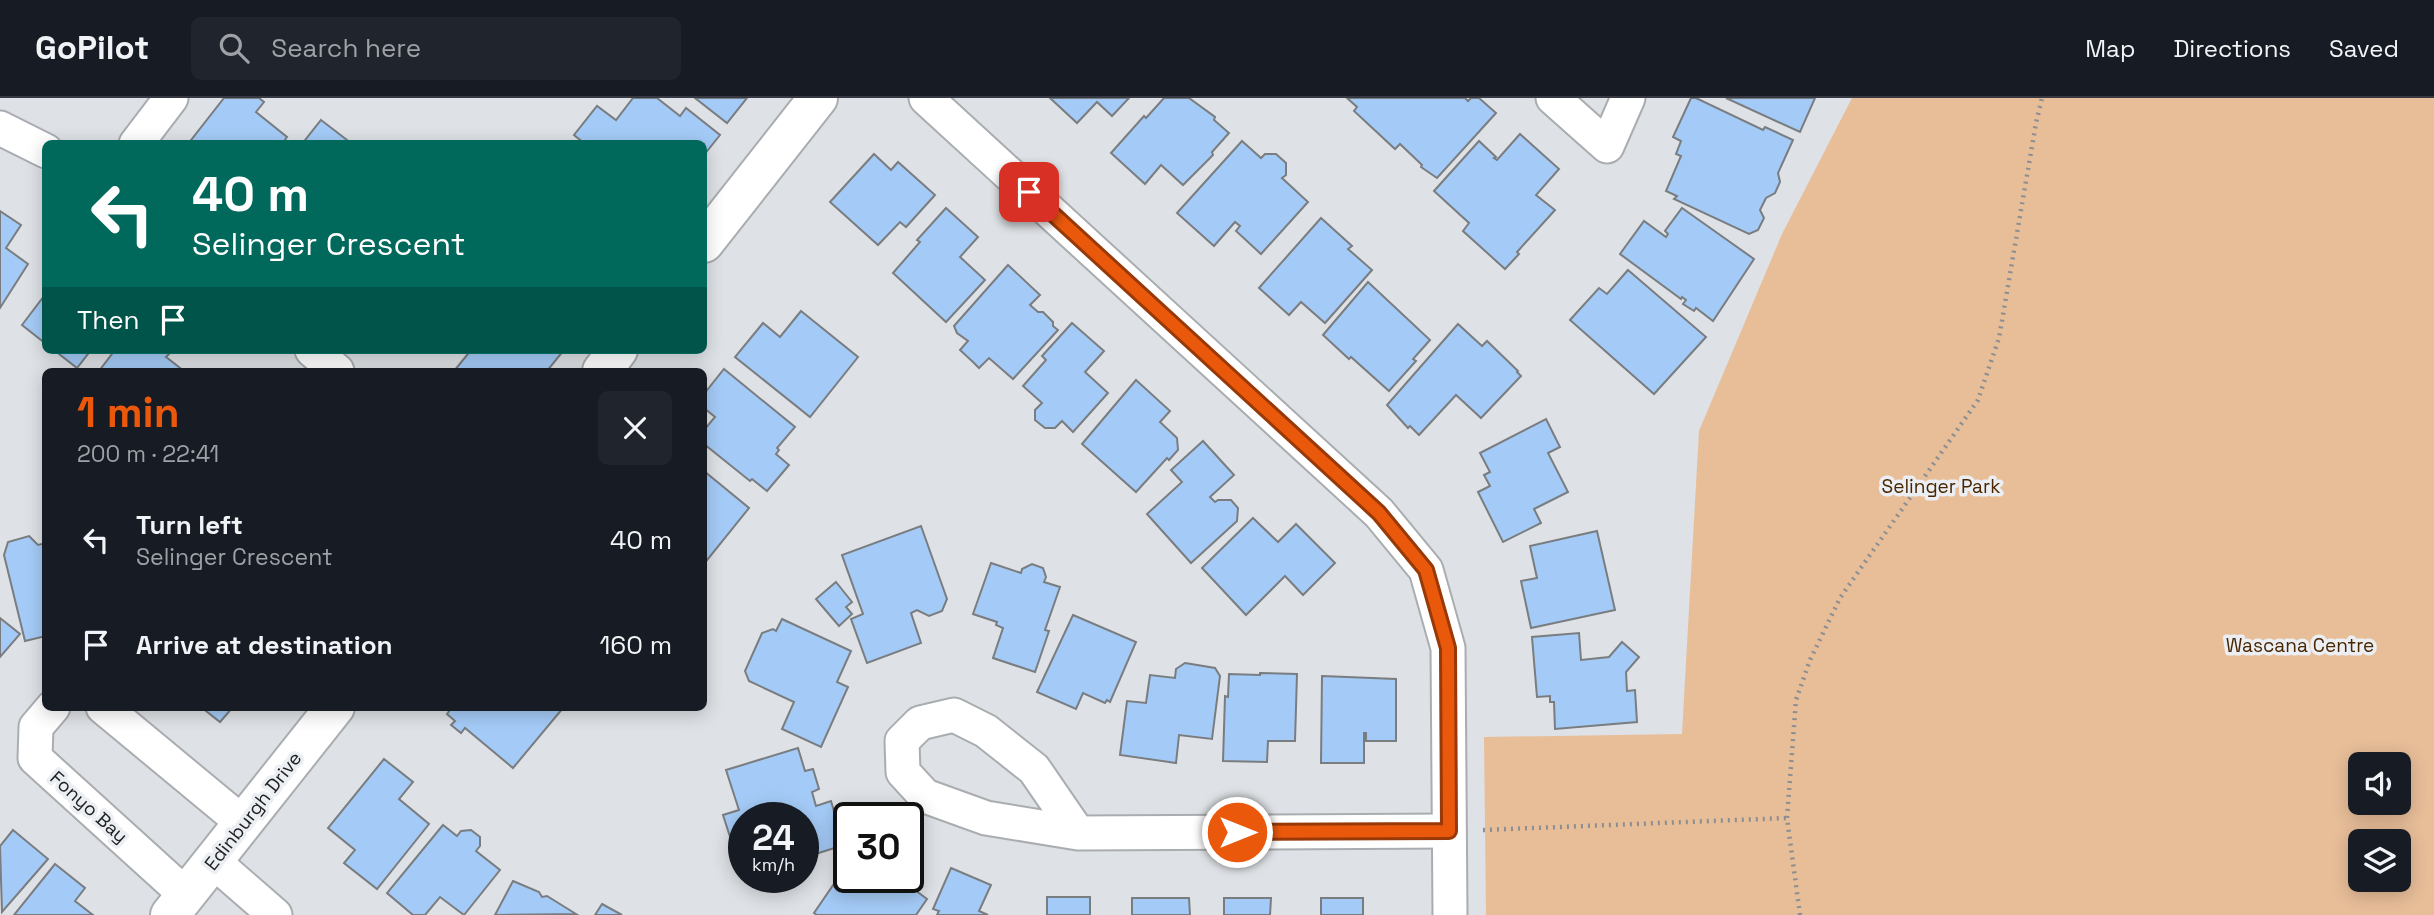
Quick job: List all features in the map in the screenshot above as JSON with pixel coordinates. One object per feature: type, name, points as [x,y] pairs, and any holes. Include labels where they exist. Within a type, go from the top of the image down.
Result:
[{"type":"street","points":[[139,140],[172,98]]},
{"type":"street","points":[[707,239],[818,98]]},
{"type":"street","points":[[926,98],[1379,513],[1426,570],[1448,648],[1450,915]]},
{"type":"street","points":[[1553,98],[1607,146],[1628,98]]},
{"type":"street","points":[[0,128],[42,149]]},
{"type":"street","points":[[317,354],[333,368]]},
{"type":"street","points":[[604,368],[615,354]]},
{"type":"street","name":"Fonyo Bay","points":[[50,711],[36,727],[35,758],[178,905]]},
{"type":"street","points":[[108,711],[243,823]]},
{"type":"street","name":"Edinburgh Drive","points":[[178,905],[332,711]]},
{"type":"street","points":[[1078,833],[1034,769],[986,731],[954,715],[920,723],[902,741],[903,772],[925,796],[986,818],[1078,833],[1449,831]]},
{"type":"street","points":[[213,861],[275,915]]},
{"type":"path","points":[[1801,915],[1787,818],[1796,700],[1810,660],[1840,598],[1978,400],[1999,338],[2042,98]]},
{"type":"path","points":[[1449,831],[1787,818]]},
{"type":"green space","name":"Selinger Park","points":[[1852,98],[2434,98],[2434,915],[1486,915],[1484,737],[1682,734],[1699,431],[1782,234]]},
{"type":"building","points":[[224,98],[259,98],[264,102],[256,112],[287,137],[285,140],[191,140]]},
{"type":"building","points":[[633,98],[657,98],[680,116],[686,108],[720,135],[707,151],[707,140],[580,140],[574,135],[597,106],[616,120]]},
{"type":"building","points":[[695,98],[747,98],[727,123]]},
{"type":"building","points":[[1050,98],[1129,98],[1112,116],[1097,102],[1077,123]]},
{"type":"building","points":[[1164,98],[1189,98],[1215,117],[1214,120],[1229,133],[1212,152],[1213,155],[1183,185],[1161,165],[1145,184],[1111,153]]},
{"type":"building","points":[[1347,98],[1465,98],[1468,101],[1471,98],[1479,98],[1496,113],[1437,178],[1421,167],[1400,144],[1395,149],[1354,111],[1357,107]]},
{"type":"building","points":[[1691,98],[1763,130],[1765,127],[1793,140],[1778,173],[1780,182],[1775,193],[1766,198],[1760,210],[1764,218],[1758,230],[1749,234],[1674,199],[1677,196],[1666,191],[1681,156],[1676,154],[1681,141],[1673,137]]},
{"type":"building","points":[[1726,98],[1815,98],[1800,132]]},
{"type":"building","points":[[321,120],[347,140],[305,140]]},
{"type":"building","points":[[1520,134],[1559,169],[1536,195],[1555,210],[1505,269],[1463,231],[1469,223],[1434,191],[1479,141],[1497,160]]},
{"type":"building","points":[[1242,141],[1261,158],[1265,154],[1276,154],[1286,163],[1286,175],[1282,178],[1308,202],[1261,254],[1236,231],[1240,226],[1235,222],[1214,246],[1177,213]]},
{"type":"building","points":[[874,154],[891,170],[898,162],[935,195],[906,227],[900,222],[878,245],[830,202]]},
{"type":"building","points":[[946,208],[978,237],[960,257],[985,280],[946,322],[893,273],[920,242],[917,240]]},
{"type":"building","points":[[1682,208],[1754,259],[1713,321],[1696,308],[1694,311],[1683,304],[1686,300],[1620,254],[1644,221],[1666,237],[1668,234],[1665,231]]},
{"type":"building","points":[[0,211],[21,225],[6,248],[28,264],[0,308]]},
{"type":"building","points":[[1321,218],[1352,246],[1348,249],[1372,270],[1325,323],[1301,302],[1289,315],[1259,288]]},
{"type":"building","points":[[1008,265],[1040,295],[1030,305],[1038,312],[1043,312],[1058,330],[1013,379],[989,358],[979,368],[960,350],[968,341],[957,333],[954,326]]},
{"type":"building","points":[[1628,270],[1706,337],[1654,394],[1570,320],[1599,288],[1607,294]]},
{"type":"building","points":[[1368,282],[1430,340],[1413,359],[1416,361],[1389,391],[1323,335]]},
{"type":"building","points":[[42,299],[42,341],[22,325]]},
{"type":"building","points":[[801,311],[858,357],[810,417],[735,357],[763,323],[780,337]]},
{"type":"building","points":[[1072,323],[1104,351],[1085,372],[1108,393],[1073,432],[1062,421],[1055,428],[1045,428],[1035,420],[1035,410],[1042,403],[1023,386],[1046,360],[1042,356]]},
{"type":"building","points":[[1458,324],[1482,346],[1487,341],[1521,376],[1481,418],[1456,395],[1419,435],[1410,426],[1408,428],[1387,405]]},
{"type":"building","points":[[59,354],[88,354],[77,368]]},
{"type":"building","points":[[112,354],[169,354],[166,357],[180,368],[101,368]]},
{"type":"building","points":[[468,354],[561,354],[549,368],[456,368]]},
{"type":"building","points":[[724,369],[795,427],[777,448],[779,450],[776,454],[789,465],[767,491],[752,479],[750,481],[707,446],[707,426],[715,417],[707,410],[707,390]]},
{"type":"building","points":[[1136,380],[1170,411],[1160,422],[1177,438],[1178,450],[1169,460],[1167,458],[1136,492],[1082,444]]},
{"type":"building","points":[[1546,419],[1560,447],[1548,453],[1568,492],[1534,509],[1541,523],[1503,542],[1478,492],[1490,486],[1484,475],[1490,472],[1480,453]]},
{"type":"building","points":[[1203,441],[1234,475],[1210,497],[1215,502],[1231,500],[1238,508],[1237,521],[1191,563],[1147,514],[1182,482],[1171,470]]},
{"type":"building","points":[[707,473],[749,508],[707,560]]},
{"type":"building","points":[[1253,518],[1278,542],[1296,524],[1335,563],[1303,595],[1285,576],[1246,615],[1202,568]]},
{"type":"building","points":[[921,526],[947,599],[942,611],[929,616],[917,610],[911,613],[921,643],[867,663],[851,619],[863,614],[842,555]]},
{"type":"building","points":[[1597,531],[1615,610],[1531,628],[1521,581],[1537,578],[1530,546]]},
{"type":"building","points":[[29,536],[38,545],[42,544],[42,637],[25,641],[4,555],[8,542]]},
{"type":"building","points":[[991,563],[1021,573],[1022,569],[1032,564],[1043,568],[1046,577],[1044,582],[1060,587],[1045,630],[1049,631],[1035,672],[993,658],[1003,628],[996,625],[997,622],[973,614]]},
{"type":"building","points":[[836,582],[852,602],[846,607],[852,614],[839,626],[816,599]]},
{"type":"building","points":[[1073,615],[1136,642],[1110,702],[1107,700],[1105,703],[1083,693],[1076,709],[1037,692]]},
{"type":"building","points":[[0,618],[20,634],[0,657]]},
{"type":"building","points":[[782,619],[851,651],[837,682],[848,687],[821,747],[782,729],[794,702],[749,681],[745,671],[762,633],[773,629],[776,631]]},
{"type":"building","points":[[1579,633],[1581,660],[1609,657],[1622,642],[1639,657],[1626,672],[1627,691],[1635,690],[1637,722],[1555,729],[1554,702],[1550,702],[1550,696],[1537,697],[1532,637]]},
{"type":"building","points":[[1185,663],[1215,668],[1220,676],[1212,739],[1179,735],[1176,763],[1120,755],[1127,701],[1146,703],[1150,675],[1175,678],[1176,669]]},
{"type":"building","points":[[1229,674],[1297,674],[1295,741],[1268,741],[1267,762],[1223,761],[1225,696],[1228,697]]},
{"type":"building","points":[[1322,676],[1396,679],[1396,741],[1366,741],[1364,733],[1364,763],[1321,763]]},
{"type":"building","points":[[206,711],[230,711],[220,722]]},
{"type":"building","points":[[449,711],[560,711],[513,768],[465,728],[461,733],[451,725],[455,721],[447,714]]},
{"type":"building","points":[[798,748],[805,771],[813,769],[819,789],[812,792],[815,802],[736,802],[726,770]]},
{"type":"building","points":[[384,759],[413,782],[399,799],[429,824],[377,889],[344,863],[355,850],[328,828]]},
{"type":"building","points":[[831,801],[833,808],[833,848],[819,853],[819,805]]},
{"type":"building","points":[[728,813],[728,830],[723,815]]},
{"type":"building","points":[[443,825],[457,836],[461,831],[471,830],[480,837],[480,846],[476,851],[500,870],[464,915],[440,897],[425,915],[413,915],[387,893]]},
{"type":"building","points":[[13,830],[48,859],[2,912],[0,846]]},
{"type":"building","points":[[55,864],[85,888],[75,901],[93,915],[14,915]]},
{"type":"building","points":[[951,868],[991,885],[979,911],[988,915],[937,915],[939,911],[933,909]]},
{"type":"building","points":[[513,881],[539,892],[542,897],[547,896],[576,914],[495,915]]},
{"type":"building","points":[[833,885],[833,893],[919,893],[927,899],[916,915],[814,913]]},
{"type":"building","points":[[1047,897],[1090,897],[1090,915],[1047,915]]},
{"type":"building","points":[[1132,898],[1189,898],[1190,915],[1132,915]]},
{"type":"building","points":[[1224,898],[1271,898],[1270,915],[1224,915]]},
{"type":"building","points":[[1321,898],[1363,898],[1363,915],[1321,915]]},
{"type":"building","points":[[602,904],[622,915],[595,915]]},
{"type":"route","points":[[1029,192],[1379,513],[1426,570],[1448,648],[1449,831],[1237,832]]},
{"type":"park label","name":"Wascana Centre","points":[[2300,645]]}]
